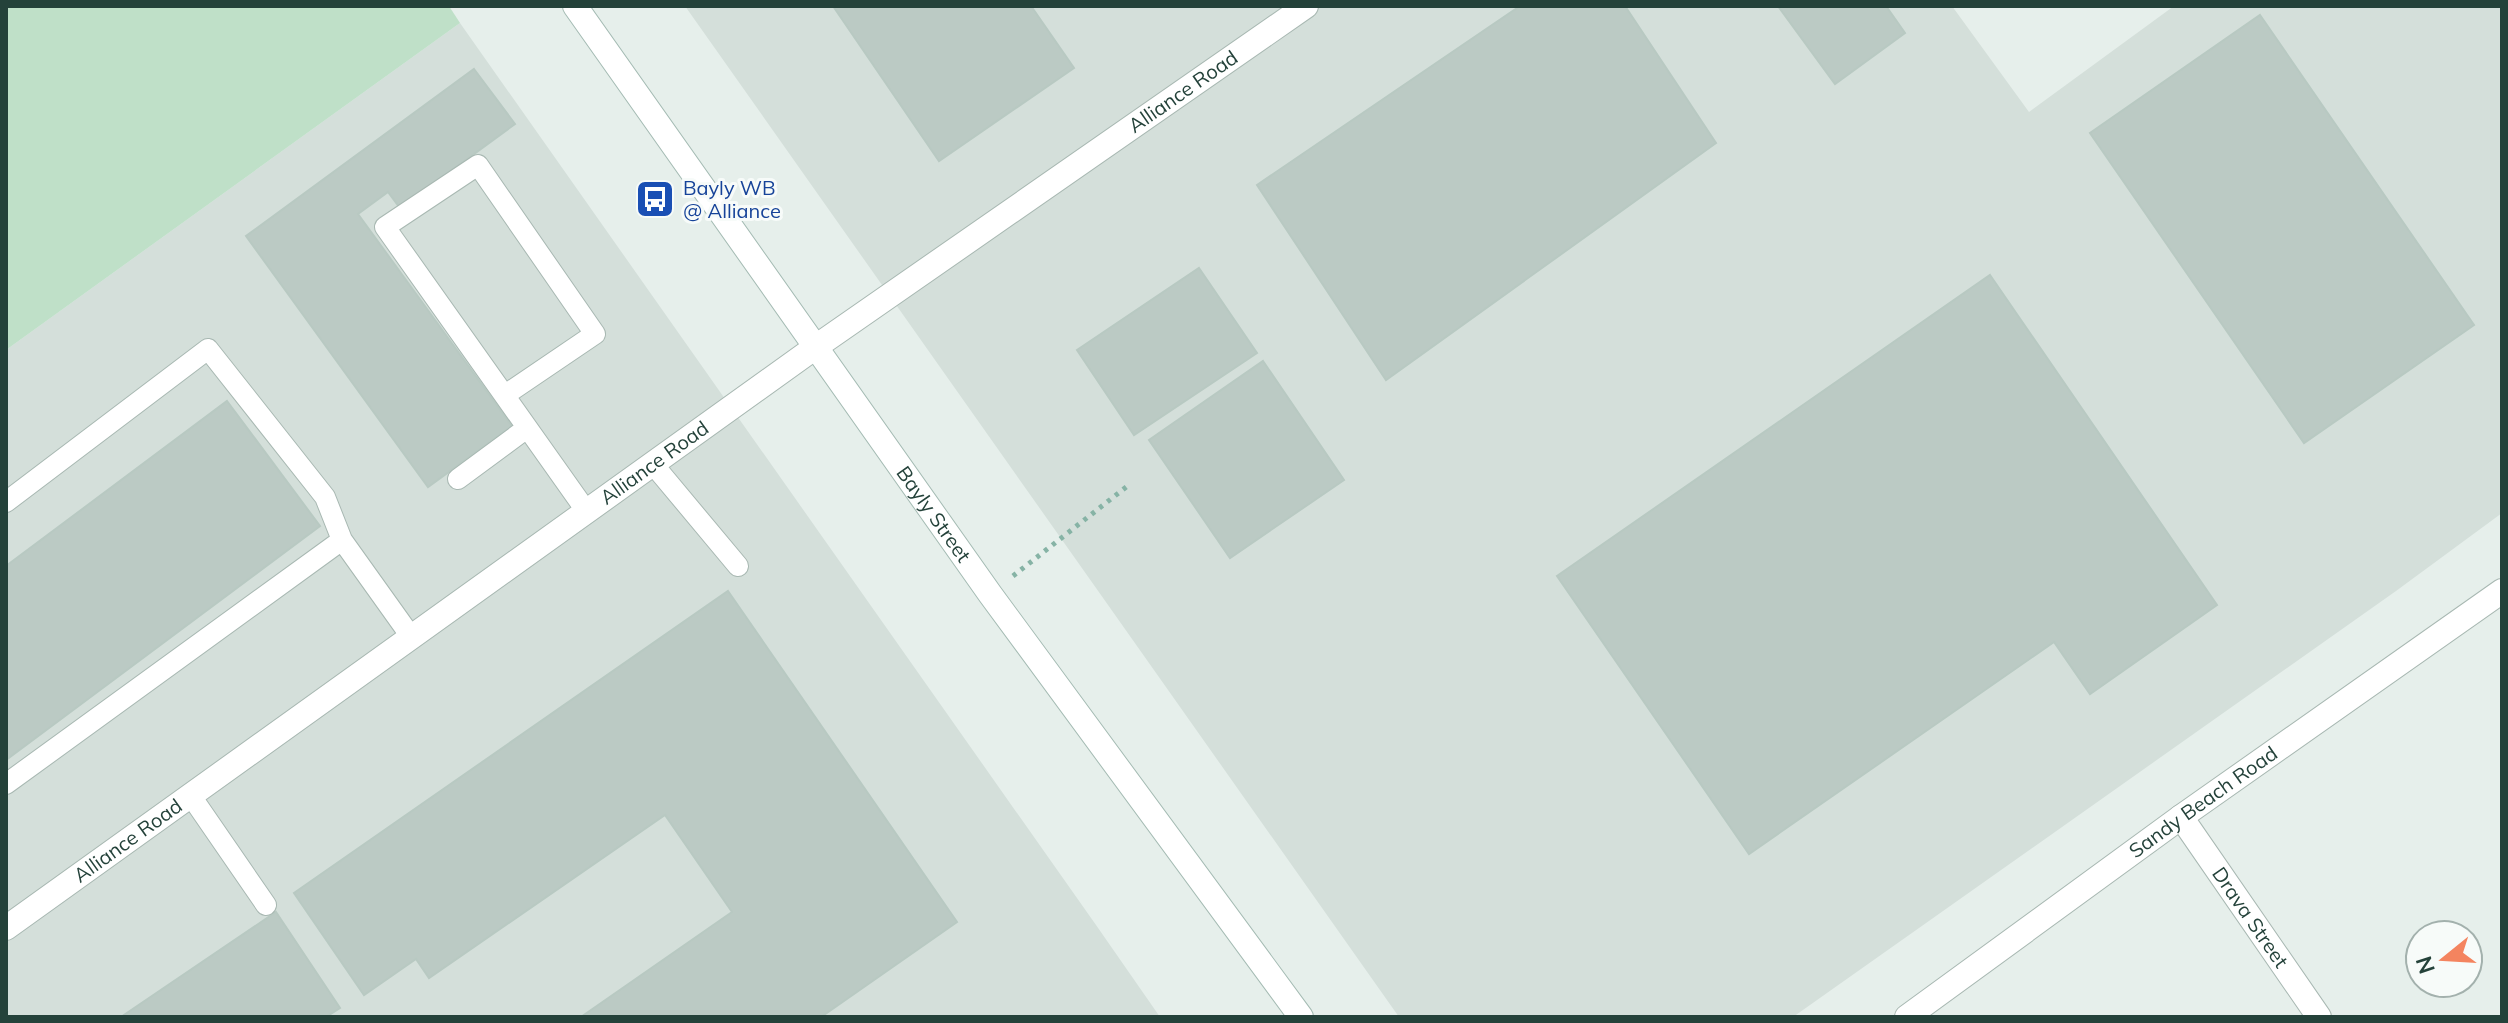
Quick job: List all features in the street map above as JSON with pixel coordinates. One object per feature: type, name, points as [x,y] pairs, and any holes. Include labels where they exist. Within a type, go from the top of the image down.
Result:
[{"type":"street","name":"Bayly Street","points":[[575,6],[990,594],[1301,1017]]},
{"type":"street","name":"Alliance Road","points":[[6,928],[652,463],[1306,6]]},
{"type":"street","name":"Sandy Beach Road","points":[[1907,1017],[2181,817],[2502,591]]},
{"type":"street","name":"Drava Street","points":[[2181,817],[2319,1017]]},
{"type":"lane","points":[[505,395],[595,334],[478,165],[385,227],[587,512]]},
{"type":"lane","points":[[6,502],[208,349],[325,497],[342,540],[412,638]]},
{"type":"lane","points":[[458,479],[527,428]]},
{"type":"lane","points":[[652,463],[738,566]]},
{"type":"lane","points":[[6,784],[342,540]]},
{"type":"lane","points":[[191,796],[266,905]]},
{"type":"path","points":[[990,594],[1130,484]]},
{"type":"shaded area","points":[[685,6],[1952,6],[2029,112],[2174,6],[2502,6],[2502,513],[1793,1017],[1399,1017]]},
{"type":"shaded area","points":[[460,23],[1160,1017],[6,1017],[6,350]]},
{"type":"green space","points":[[6,6],[449,6],[460,23],[6,350]]},
{"type":"building","points":[[833,6],[1031,6],[1074,68],[939,161]]},
{"type":"building","points":[[1520,6],[1625,6],[1716,143],[1386,380],[1257,185]]},
{"type":"building","points":[[1778,6],[1886,6],[1905,33],[1835,84]]},
{"type":"building","points":[[2260,15],[2474,325],[2304,443],[2090,133]]},
{"type":"building","points":[[474,69],[515,124],[400,208],[388,192],[358,214],[512,426],[428,487],[246,236]]},
{"type":"building","points":[[1199,268],[1257,353],[1134,435],[1077,350]]},
{"type":"building","points":[[1990,275],[2217,605],[2090,694],[2054,642],[1749,854],[1557,576]]},
{"type":"building","points":[[1263,361],[1344,480],[1230,558],[1149,440]]},
{"type":"building","points":[[227,401],[320,526],[6,760],[6,566]]},
{"type":"building","points":[[728,591],[957,922],[821,1017],[581,1017],[732,912],[665,815],[429,978],[416,959],[364,995],[294,893]]},
{"type":"building","points":[[276,912],[340,1008],[326,1017],[121,1017]]},
{"type":"place","name":"Bayly WB @ Alliance","points":[[655,199]]}]
